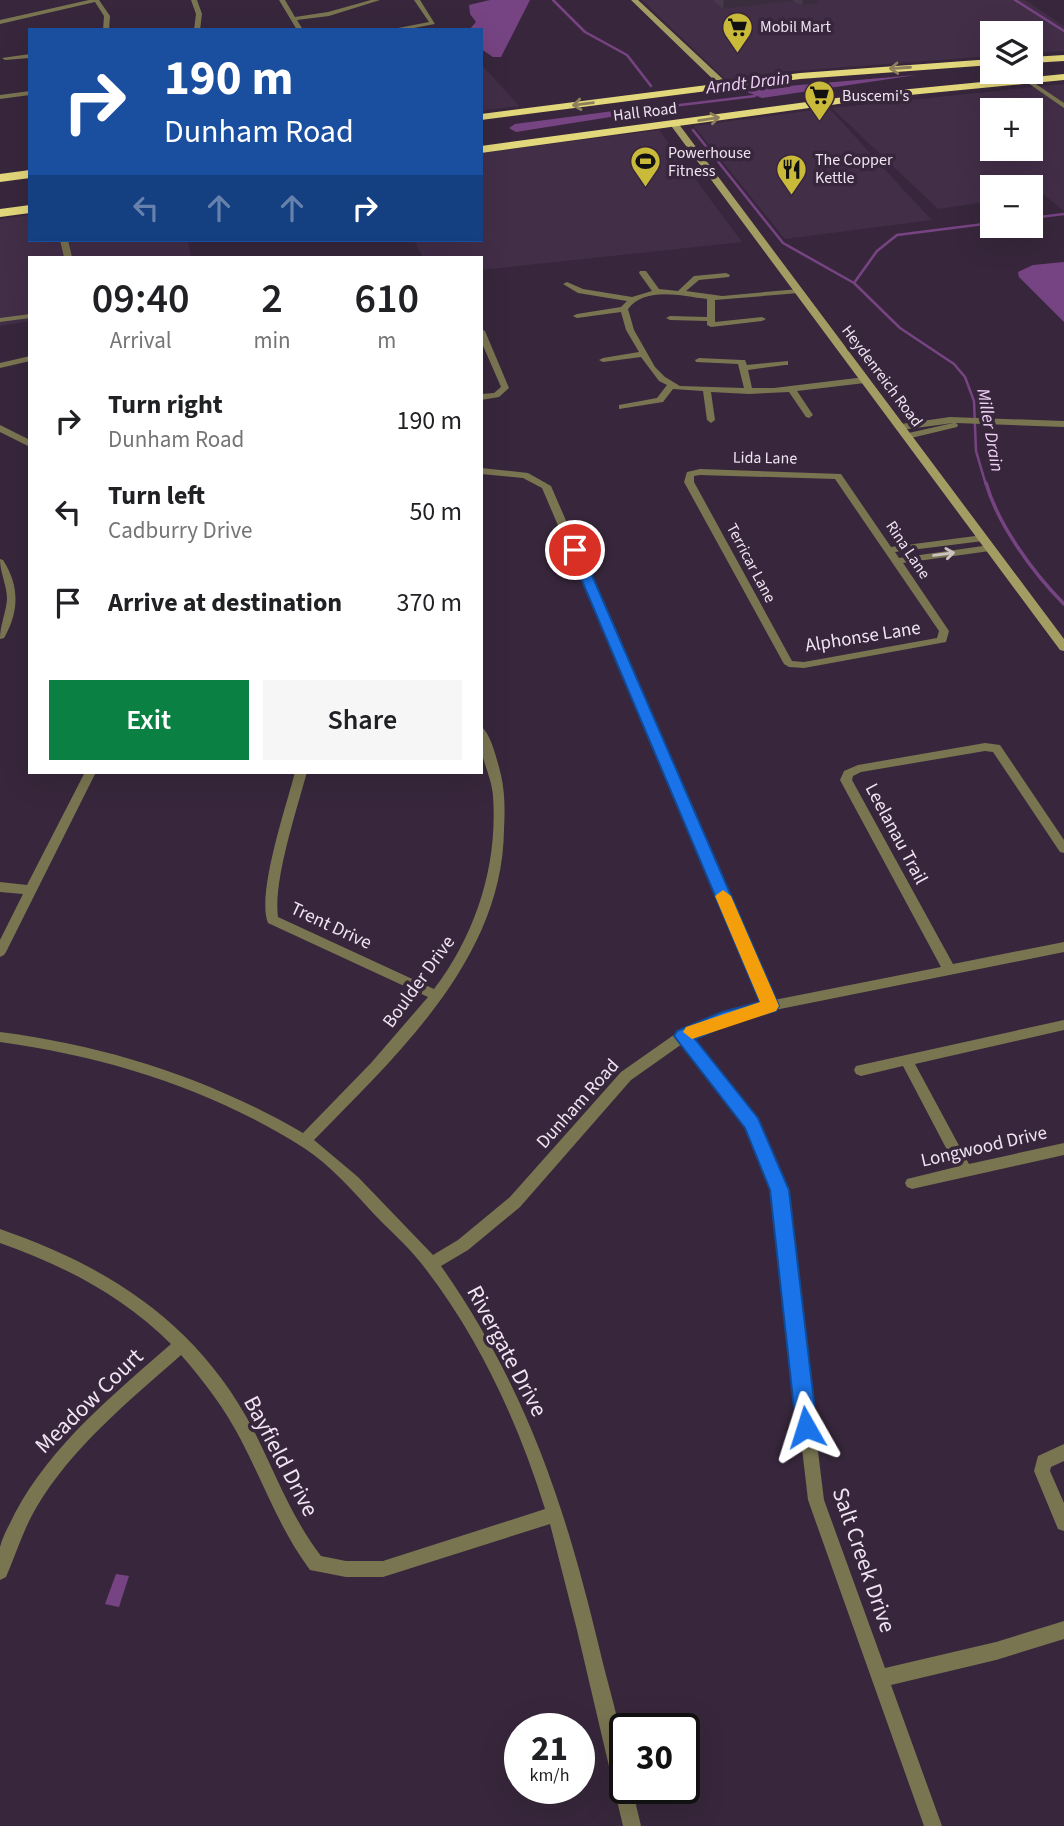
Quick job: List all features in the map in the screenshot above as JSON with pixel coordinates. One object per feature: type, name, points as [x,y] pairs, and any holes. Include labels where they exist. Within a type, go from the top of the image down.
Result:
[{"type":"highway","points":[[1043,59],[1064,58]]},
{"type":"highway","name":"Hall Road","points":[[483,117],[724,85],[980,63]]},
{"type":"highway","points":[[926,66],[944,75],[938,88]]},
{"type":"highway","name":"Hall Road","points":[[1043,79],[1064,77]]},
{"type":"highway","name":"Hall Road","points":[[483,150],[982,84]]},
{"type":"highway","points":[[0,178],[28,174]]},
{"type":"highway","points":[[0,213],[28,209]]},
{"type":"street","points":[[0,22],[96,0],[107,16],[106,28]]},
{"type":"street","points":[[194,0],[199,13],[197,28]]},
{"type":"street","points":[[282,0],[299,28]]},
{"type":"street","points":[[293,19],[335,13],[377,0]]},
{"type":"street","points":[[403,28],[433,23],[417,0]]},
{"type":"street","points":[[634,0],[724,85]]},
{"type":"street","points":[[5,58],[28,56]]},
{"type":"street","points":[[1033,84],[1064,106]]},
{"type":"street","points":[[0,97],[28,93]]},
{"type":"street","name":"Heydenreich Road","points":[[675,125],[1064,647]]},
{"type":"street","points":[[643,274],[656,291]]},
{"type":"street","points":[[681,291],[698,278],[726,275]]},
{"type":"street","points":[[567,284],[586,293],[632,299],[656,291],[681,291],[711,298],[799,291]]},
{"type":"street","points":[[711,298],[711,325],[762,319]]},
{"type":"street","points":[[578,316],[624,309],[632,299]]},
{"type":"street","points":[[624,309],[627,323],[656,374],[673,385],[707,391],[792,390],[865,380]]},
{"type":"street","points":[[0,320],[28,316]]},
{"type":"street","points":[[670,318],[711,319]]},
{"type":"street","points":[[483,336],[505,388],[501,393],[483,397]]},
{"type":"street","points":[[603,360],[645,354]]},
{"type":"street","points":[[0,366],[28,359]]},
{"type":"street","points":[[699,360],[740,361],[745,368],[748,391]]},
{"type":"street","points":[[745,368],[785,363]]},
{"type":"street","points":[[622,407],[660,400],[673,385]]},
{"type":"street","points":[[792,390],[809,415]]},
{"type":"street","points":[[707,391],[710,420]]},
{"type":"street","points":[[904,431],[940,430],[963,421],[1064,424]]},
{"type":"street","points":[[0,428],[28,443]]},
{"type":"street","points":[[20,439],[28,435]]},
{"type":"street","points":[[483,471],[524,475],[546,486],[770,1006]]},
{"type":"street","name":"Lida Lane","points":[[688,476],[700,472],[829,474],[842,478]]},
{"type":"street","name":"Terricar Lane","points":[[688,476],[789,664]]},
{"type":"street","name":"Rina Lane","points":[[842,478],[944,631],[942,640]]},
{"type":"street","points":[[890,550],[983,537]]},
{"type":"street","points":[[897,561],[990,548]]},
{"type":"street","points":[[0,562],[10,580],[12,595],[9,615],[0,636]]},
{"type":"street","name":"Alphonse Lane","points":[[789,664],[804,665],[942,640]]},
{"type":"street","name":"Boulder Drive","points":[[304,1140],[408,1034],[463,959],[490,894],[498,865],[499,795],[483,738]]},
{"type":"street","name":"Leelanau Trail","points":[[950,971],[846,777],[858,769],[985,747],[996,748],[1064,849]]},
{"type":"street","points":[[0,952],[89,774]]},
{"type":"street","name":"Trent Drive","points":[[301,774],[275,878],[269,914],[272,920],[437,996]]},
{"type":"street","points":[[0,887],[29,890]]},
{"type":"street","name":"Dunham Road","points":[[431,1264],[463,1245],[515,1202],[626,1076],[683,1036],[728,1017],[770,1006],[1064,947]]},
{"type":"street","points":[[861,1070],[1064,1026]]},
{"type":"street","name":"Salt Creek Drive","points":[[683,1036],[752,1124],[779,1190],[816,1500],[933,1826]]},
{"type":"street","name":"Rivergate Drive","points":[[0,1037],[89,1052],[150,1070],[231,1101],[304,1140],[353,1182],[431,1264],[477,1333],[510,1398],[555,1514],[632,1826]]},
{"type":"street","points":[[906,1060],[965,1171]]},
{"type":"street","name":"Longwood Drive","points":[[912,1183],[1064,1149]]},
{"type":"street","name":"Bayfield Drive","points":[[0,1236],[42,1249],[94,1276],[144,1309],[181,1345],[214,1381],[233,1409],[298,1537],[316,1564],[346,1569],[383,1569],[555,1514]]},
{"type":"street","name":"Meadow Court","points":[[0,1571],[31,1498],[62,1455],[181,1345]]},
{"type":"street","points":[[1064,1452],[1044,1462],[1042,1471],[1064,1523]]},
{"type":"street","points":[[882,1678],[996,1651],[1064,1630]]},
{"type":"shaded area","points":[[490,0],[530,0],[501,57],[493,57],[483,50],[483,28],[471,28],[476,22],[470,14],[469,5]]},
{"type":"shaded area","points":[[642,0],[1025,0],[1064,26],[1064,51],[1043,52],[1043,21],[980,21],[980,57],[779,72],[726,80]]},
{"type":"shaded area","points":[[483,66],[519,106],[483,111]]},
{"type":"shaded area","points":[[916,75],[762,98],[747,92],[754,89]]},
{"type":"shaded area","points":[[1064,84],[1064,211],[1043,194],[1043,175],[980,175],[980,203],[938,209],[832,108]]},
{"type":"shaded area","points":[[644,107],[648,111],[516,132],[509,128],[515,124]]},
{"type":"shaded area","points":[[829,108],[932,220],[785,239],[694,126]]},
{"type":"shaded area","points":[[659,130],[742,242],[483,270],[483,256],[422,256],[415,242],[483,242],[483,153]]},
{"type":"shaded area","points":[[28,215],[28,242],[188,242],[191,256],[28,256],[28,321],[0,326],[0,219]]},
{"type":"shaded area","points":[[1064,262],[1064,322],[1019,277],[1018,272],[1033,265]]},
{"type":"shaded area","points":[[116,1574],[129,1576],[119,1607],[105,1604]]},
{"type":"waterway","points":[[553,0],[585,32],[627,55],[651,86]]},
{"type":"waterway","name":"Arndt Drain","points":[[1015,0],[1064,31]]},
{"type":"waterway","name":"Arndt Drain","points":[[672,106],[755,96]]},
{"type":"waterway","points":[[693,130],[783,243],[854,283]]},
{"type":"waterway","name":"Miller Drain","points":[[1043,217],[1064,214]]},
{"type":"waterway","name":"Miller Drain","points":[[854,283],[877,251],[897,235],[980,225]]},
{"type":"waterway","name":"Miller Drain","points":[[854,283],[900,328],[954,364],[965,377],[974,401],[976,451],[986,485]]},
{"type":"waterway","name":"Miller Drain","points":[[986,483],[999,515],[1018,548],[1064,604]]},
{"type":"slow traffic","points":[[692,1032],[728,1017],[770,1006],[723,896]]},
{"type":"place","name":"Mobil Mart","points":[[737,54]]},
{"type":"place","name":"Buscemi's","points":[[819,123]]},
{"type":"place","name":"Powerhouse Fitness","points":[[645,189]]},
{"type":"place","name":"The Copper Kettle","points":[[792,196]]},
{"type":"route","points":[[575,550],[770,1006],[728,1017],[683,1036],[752,1124],[764,1146],[779,1190],[806,1427]]}]
